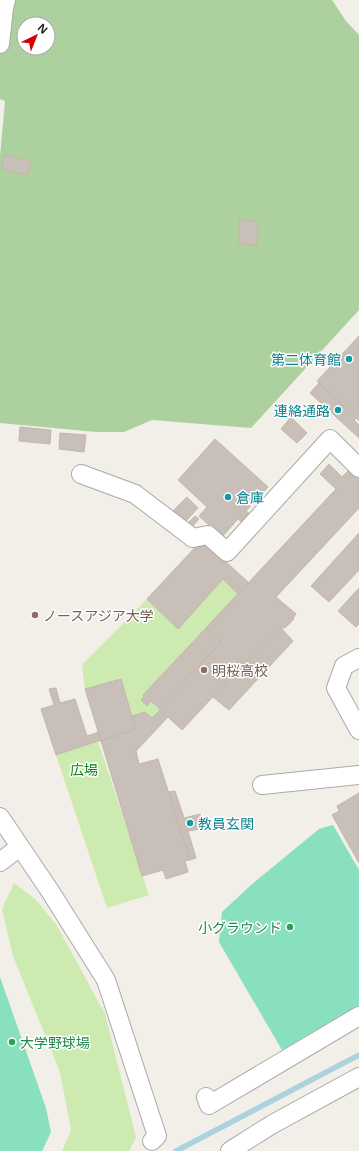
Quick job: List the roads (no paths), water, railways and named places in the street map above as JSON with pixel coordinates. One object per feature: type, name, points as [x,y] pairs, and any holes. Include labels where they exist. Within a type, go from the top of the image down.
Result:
[{"type":"street","points":[[0,44],[6,0]]},
{"type":"street","points":[[81,474],[135,494],[193,538],[208,536],[227,552],[330,439],[359,468]]},
{"type":"street","points":[[359,658],[344,666],[336,688],[359,730]]},
{"type":"street","points":[[262,786],[359,775]]},
{"type":"street","points":[[0,817],[50,891],[106,980],[158,1136],[153,1146]]},
{"type":"street","points":[[0,825],[80,945],[101,985],[149,1128],[153,1146]]},
{"type":"street","points":[[0,862],[17,849]]},
{"type":"street","points":[[206,1097],[209,1105],[359,1016]]},
{"type":"street","points":[[230,1151],[271,1125],[359,1077]]},
{"type":"waterway","points":[[176,1151],[359,1055]]},
{"type":"place","name":"第二体育館","points":[[349,359]]},
{"type":"place","name":"連絡通路","points":[[338,410]]},
{"type":"place","name":"倉庫","points":[[228,497]]},
{"type":"place","name":"ノースアジア大学","points":[[35,615]]},
{"type":"place","name":"明桜高校","points":[[204,670]]},
{"type":"place","name":"教員玄関","points":[[190,823]]},
{"type":"place","name":"小グラウンド","points":[[290,927]]},
{"type":"place","name":"大学野球場","points":[[12,1042]]},
{"type":"park label","name":"広場","points":[[84,769]]}]
